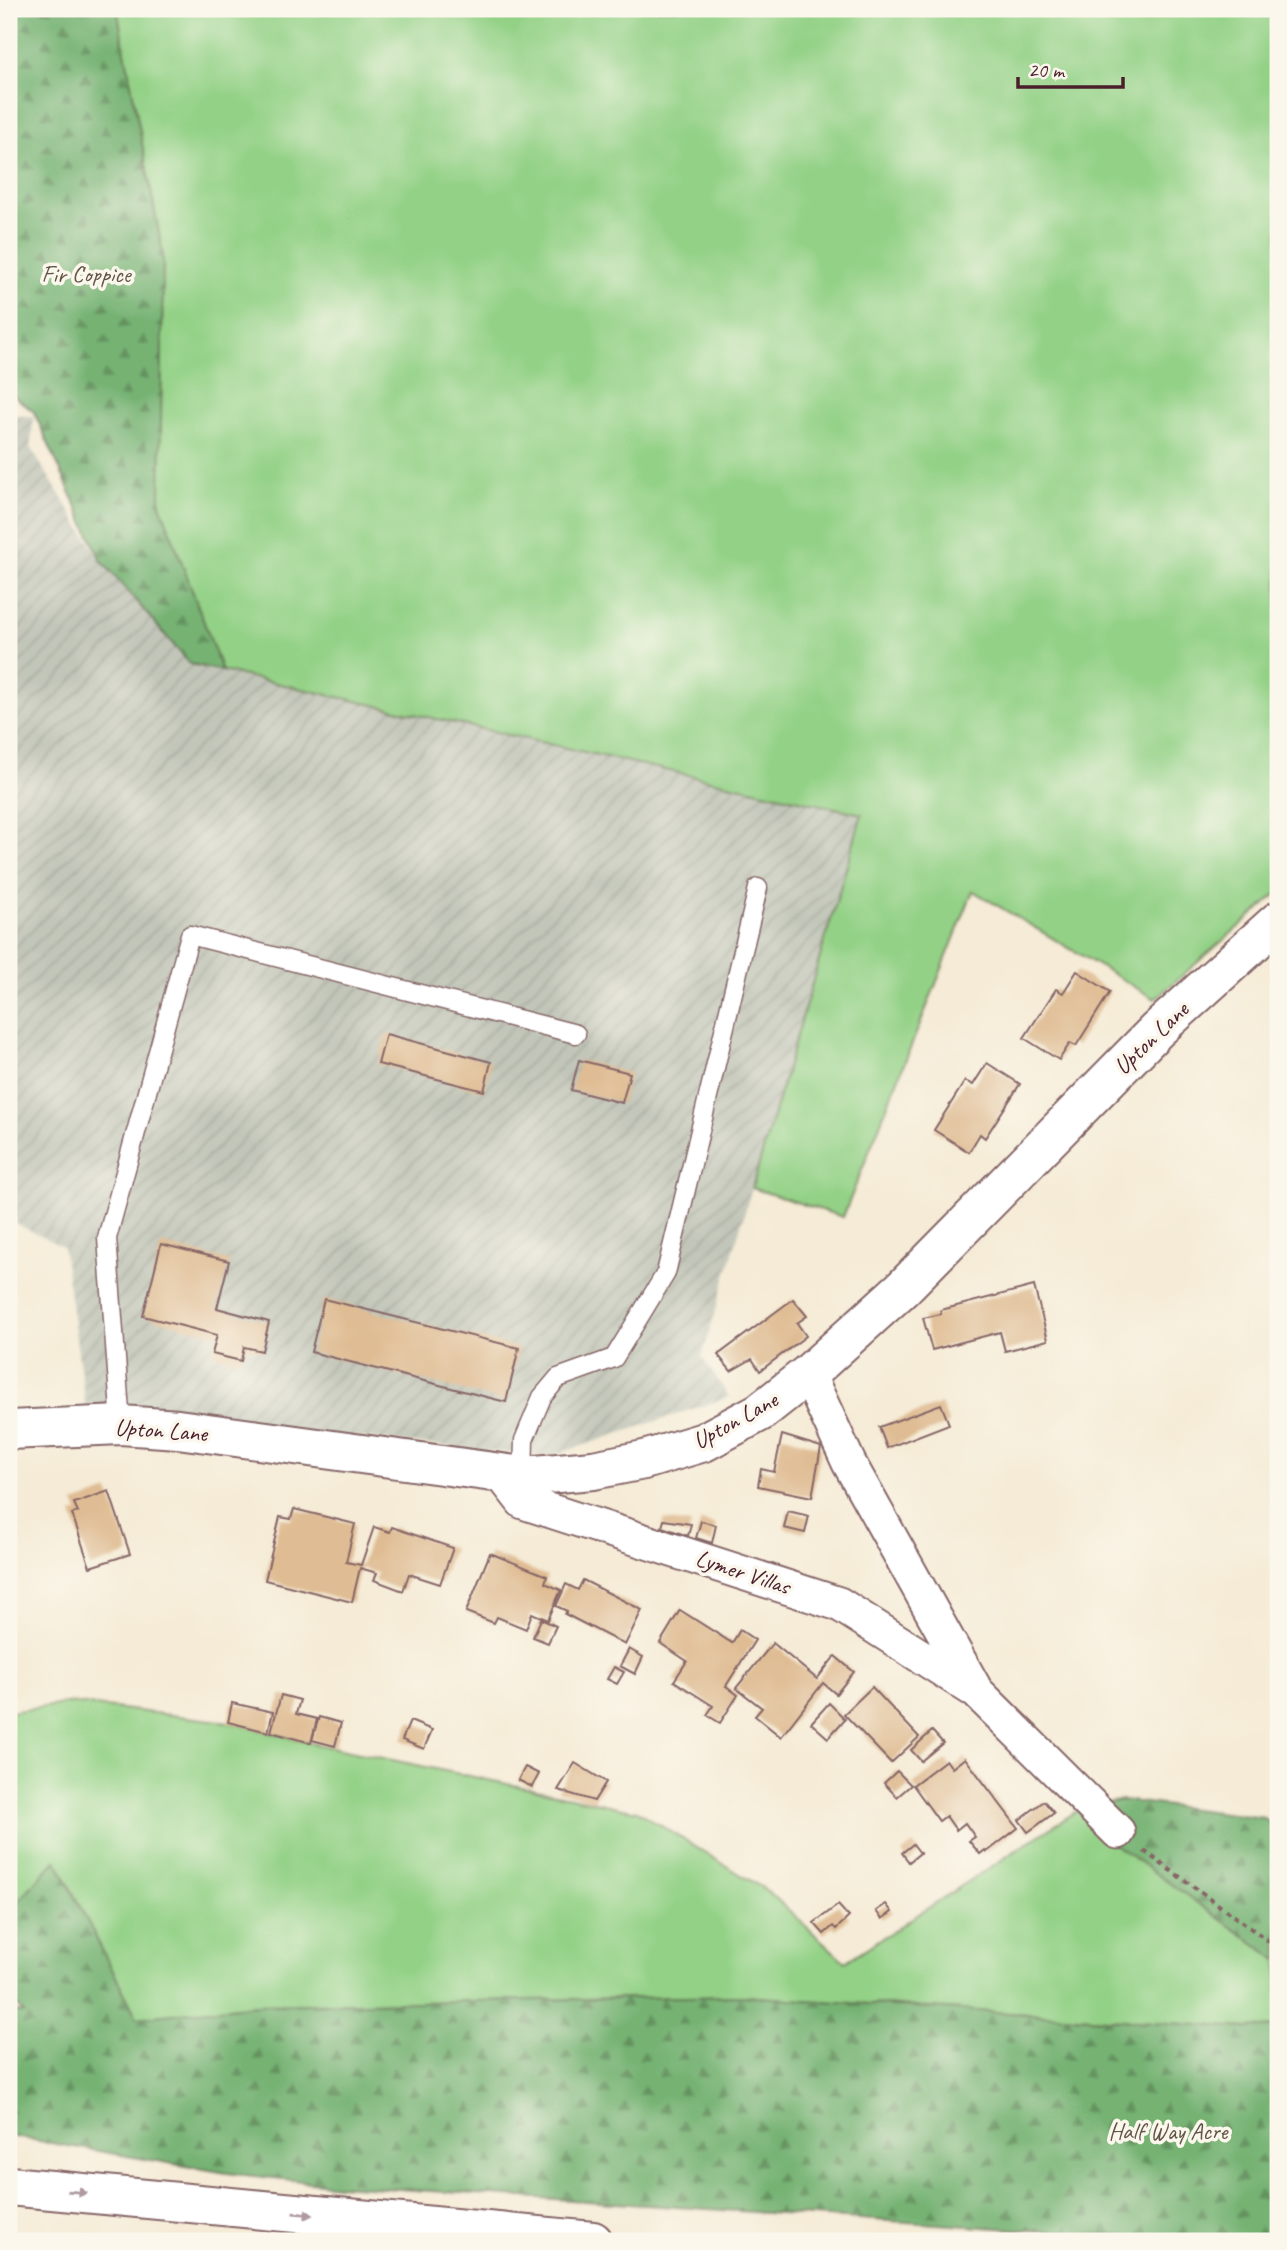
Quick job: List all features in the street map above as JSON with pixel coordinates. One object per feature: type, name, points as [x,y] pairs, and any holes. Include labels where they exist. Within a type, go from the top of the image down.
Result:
[{"type":"main road","name":"Upton Lane","points":[[9,1430],[121,1425],[178,1429],[512,1475],[593,1470],[644,1460],[704,1442],[760,1412],[808,1374],[903,1288],[1157,1030],[1278,921]]},
{"type":"main road","points":[[9,2186],[593,2241]]},
{"type":"street","name":"Lymer Villas","points":[[808,1374],[849,1463],[976,1692]]},
{"type":"street","name":"Lymer Villas","points":[[512,1475],[523,1502],[839,1604],[976,1692],[1118,1832]]},
{"type":"lane","points":[[512,1475],[542,1397],[558,1378],[614,1358],[666,1273],[758,888]]},
{"type":"lane","points":[[121,1425],[107,1238],[190,935],[576,1034]]},
{"type":"path","points":[[1118,1832],[1278,1948]]},
{"type":"shaded area","points":[[9,414],[34,417],[30,447],[101,560],[190,664],[862,814],[702,1357],[729,1397],[548,1457],[86,1409],[63,1247],[9,1220]]},
{"type":"green space","name":"Fir Coppice","points":[[9,9],[117,9],[163,255],[160,504],[222,671],[190,664],[101,560],[34,412],[9,392]]},
{"type":"green space","points":[[117,9],[1278,9],[1278,893],[1155,999],[973,891],[843,1217],[752,1188],[862,814],[222,671],[160,504],[163,255]]},
{"type":"green space","points":[[71,1703],[228,1722],[311,1743],[637,1811],[769,1892],[845,1962],[1078,1810],[1111,1841],[1278,1960],[1278,2026],[1247,2028],[743,1996],[256,2005],[137,2018],[56,1860],[9,1911],[9,1712]]},
{"type":"green space","points":[[1122,1800],[1264,1818],[1278,1829],[1278,1960],[1110,1841],[1078,1810]]},
{"type":"green space","name":"Half Way Acre","points":[[56,1860],[137,2018],[256,2005],[743,1996],[1247,2028],[1278,2026],[1278,2241],[1197,2241],[338,2185],[227,2173],[9,2136],[9,2011],[24,2013],[9,1997],[9,1911]]},
{"type":"building","points":[[1077,971],[1110,992],[1076,1046],[1070,1043],[1059,1060],[1024,1038],[1056,989],[1063,993]]},
{"type":"building","points":[[386,1034],[491,1062],[484,1091],[378,1064]]},
{"type":"building","points":[[579,1060],[630,1073],[622,1103],[571,1090]]},
{"type":"building","points":[[987,1063],[1020,1084],[985,1138],[980,1134],[969,1152],[934,1130],[965,1081],[973,1085]]},
{"type":"building","points":[[161,1244],[229,1261],[217,1308],[269,1322],[262,1351],[244,1347],[241,1361],[212,1354],[217,1335],[143,1316]]},
{"type":"building","points":[[1034,1286],[1048,1340],[1005,1351],[1000,1332],[932,1350],[923,1318],[941,1314],[941,1310]]},
{"type":"building","points":[[324,1299],[519,1348],[506,1402],[311,1352]]},
{"type":"building","points":[[793,1299],[807,1316],[797,1323],[806,1336],[760,1371],[752,1359],[731,1371],[718,1355]]},
{"type":"building","points":[[941,1404],[949,1424],[887,1448],[879,1427]]},
{"type":"building","points":[[782,1435],[821,1447],[812,1497],[758,1486],[761,1469],[774,1472]]},
{"type":"building","points":[[109,1491],[130,1554],[90,1567],[72,1514],[78,1512],[74,1503]]},
{"type":"building","points":[[294,1509],[355,1524],[346,1562],[361,1565],[374,1527],[390,1532],[392,1527],[453,1548],[440,1584],[409,1574],[403,1591],[374,1580],[377,1573],[360,1568],[352,1602],[265,1580],[280,1517],[291,1519]]},
{"type":"building","points":[[788,1511],[809,1516],[805,1533],[784,1528]]},
{"type":"building","points":[[664,1520],[691,1524],[688,1536],[662,1527]]},
{"type":"building","points":[[701,1521],[716,1525],[712,1543],[696,1538]]},
{"type":"building","points":[[490,1553],[547,1576],[545,1583],[561,1590],[548,1620],[532,1613],[526,1629],[497,1617],[494,1623],[466,1612]]},
{"type":"building","points":[[583,1580],[642,1610],[625,1645],[565,1614],[567,1611],[556,1606],[566,1584],[578,1590]]},
{"type":"building","points":[[680,1610],[732,1643],[740,1630],[755,1640],[726,1686],[738,1695],[720,1723],[707,1715],[713,1706],[674,1681],[687,1661],[660,1643]]},
{"type":"building","points":[[541,1619],[556,1626],[548,1643],[533,1637]]},
{"type":"building","points":[[773,1643],[817,1679],[835,1656],[854,1672],[836,1694],[823,1683],[781,1737],[755,1716],[762,1708],[736,1688]]},
{"type":"building","points":[[629,1649],[643,1657],[635,1674],[620,1666]]},
{"type":"building","points":[[614,1667],[624,1672],[617,1684],[607,1679]]},
{"type":"building","points":[[872,1687],[919,1737],[891,1763],[844,1714]]},
{"type":"building","points":[[281,1695],[300,1700],[296,1714],[317,1719],[311,1743],[271,1732]]},
{"type":"building","points":[[232,1703],[273,1712],[268,1732],[228,1722]]},
{"type":"building","points":[[829,1703],[845,1719],[828,1738],[811,1723]]},
{"type":"building","points":[[319,1717],[341,1723],[335,1746],[312,1740]]},
{"type":"building","points":[[410,1721],[432,1730],[424,1749],[402,1740]]},
{"type":"building","points":[[932,1731],[943,1743],[921,1761],[911,1750]]},
{"type":"building","points":[[965,1758],[1018,1828],[987,1852],[985,1850],[980,1854],[969,1841],[975,1837],[965,1823],[956,1830],[946,1816],[939,1821],[913,1785],[946,1760],[952,1768]]},
{"type":"building","points":[[575,1763],[606,1782],[594,1801],[558,1790]]},
{"type":"building","points":[[525,1767],[539,1774],[532,1787],[518,1780]]},
{"type":"building","points":[[897,1771],[911,1785],[897,1797],[884,1783]]},
{"type":"building","points":[[1044,1801],[1054,1813],[1028,1832],[1019,1820]]},
{"type":"building","points":[[913,1844],[920,1853],[909,1862],[902,1853]]},
{"type":"building","points":[[886,1904],[892,1912],[882,1919],[876,1911]]},
{"type":"building","points":[[838,1905],[849,1917],[836,1929],[833,1926],[824,1934],[814,1923]]}]
